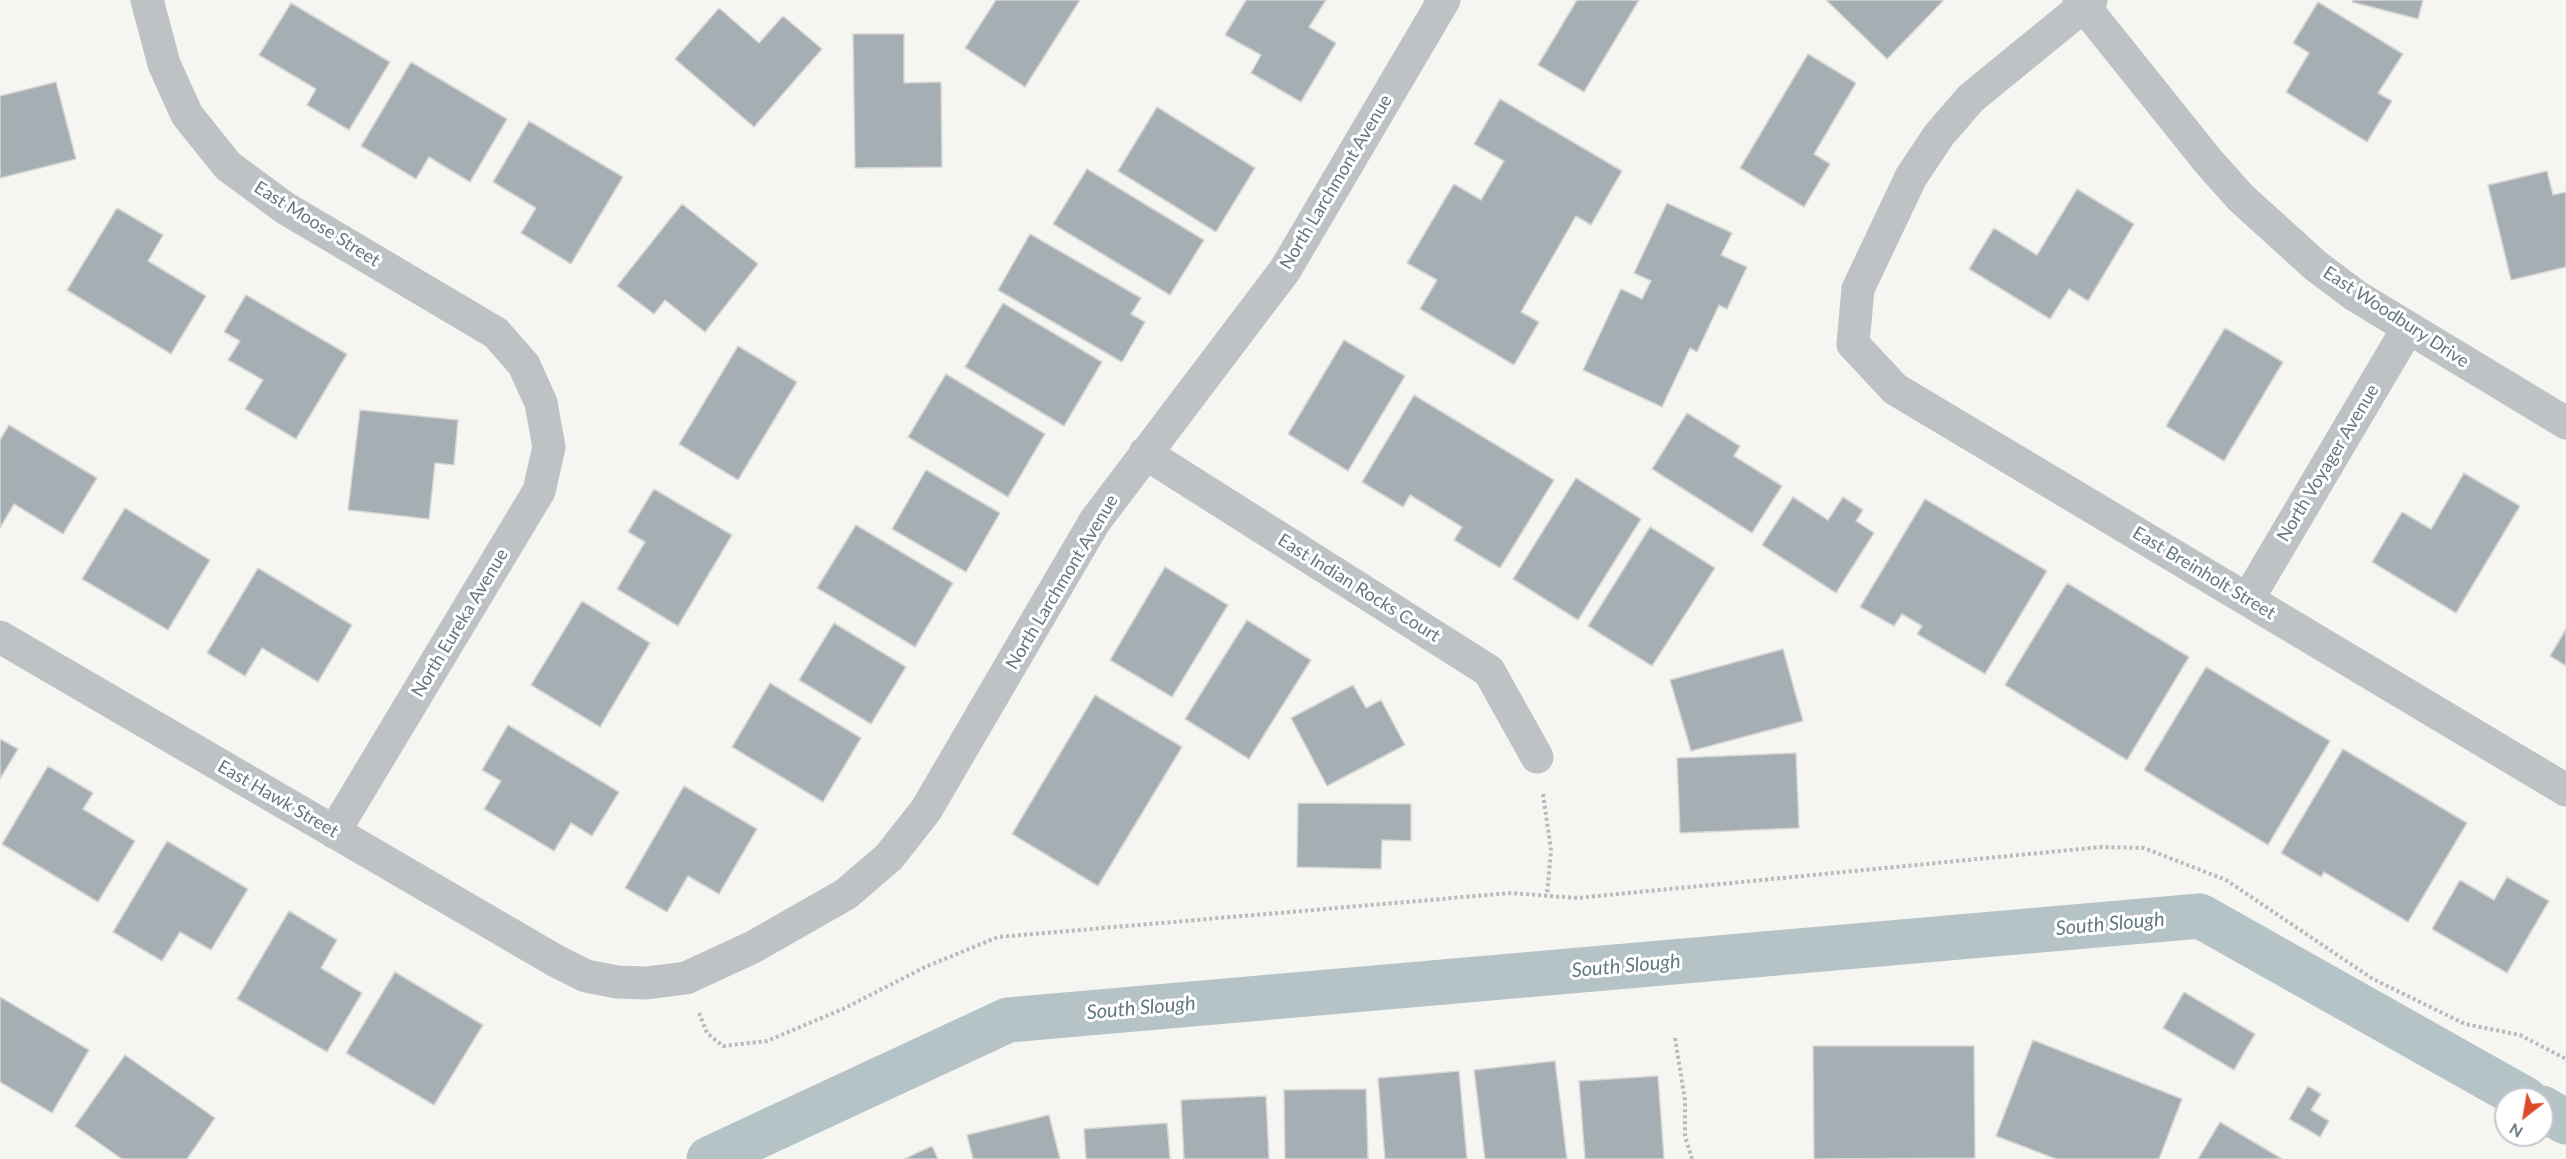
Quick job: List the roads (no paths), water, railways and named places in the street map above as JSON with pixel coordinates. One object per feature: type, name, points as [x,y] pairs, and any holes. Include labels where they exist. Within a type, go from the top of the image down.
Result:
[{"type":"street","name":"East Moose Street","points":[[147,0],[164,64],[187,114],[228,166],[285,207],[496,333],[524,365],[541,403]]},
{"type":"street","name":"North Larchmont Avenue","points":[[556,962],[586,976],[617,982],[646,983],[686,978],[753,947],[846,894],[889,857],[926,810],[1095,521],[1285,270],[1444,0]]},
{"type":"street","name":"East Woodbury Drive","points":[[2084,2],[2208,161],[2241,198],[2316,266],[2356,296],[2566,423]]},
{"type":"street","name":"East Breinholt Street","points":[[2084,2],[1971,98],[1939,135],[1911,177],[1858,289],[1853,344],[1895,389],[2566,790]]},
{"type":"street","name":"North Voyager Avenue","points":[[2248,599],[2408,328]]},
{"type":"street","name":"North Eureka Avenue","points":[[334,832],[539,491],[549,447],[541,403]]},
{"type":"street","name":"East Indian Rocks Court","points":[[1145,453],[1489,671],[1537,758]]},
{"type":"street","name":"East Hawk Street","points":[[0,637],[556,962]]},
{"type":"waterway","name":"South Slough","points":[[709,1159],[1008,1020],[2200,916],[2504,1087]]},
{"type":"waterway","name":"South Slough","points":[[2554,1115],[2566,1122]]}]
